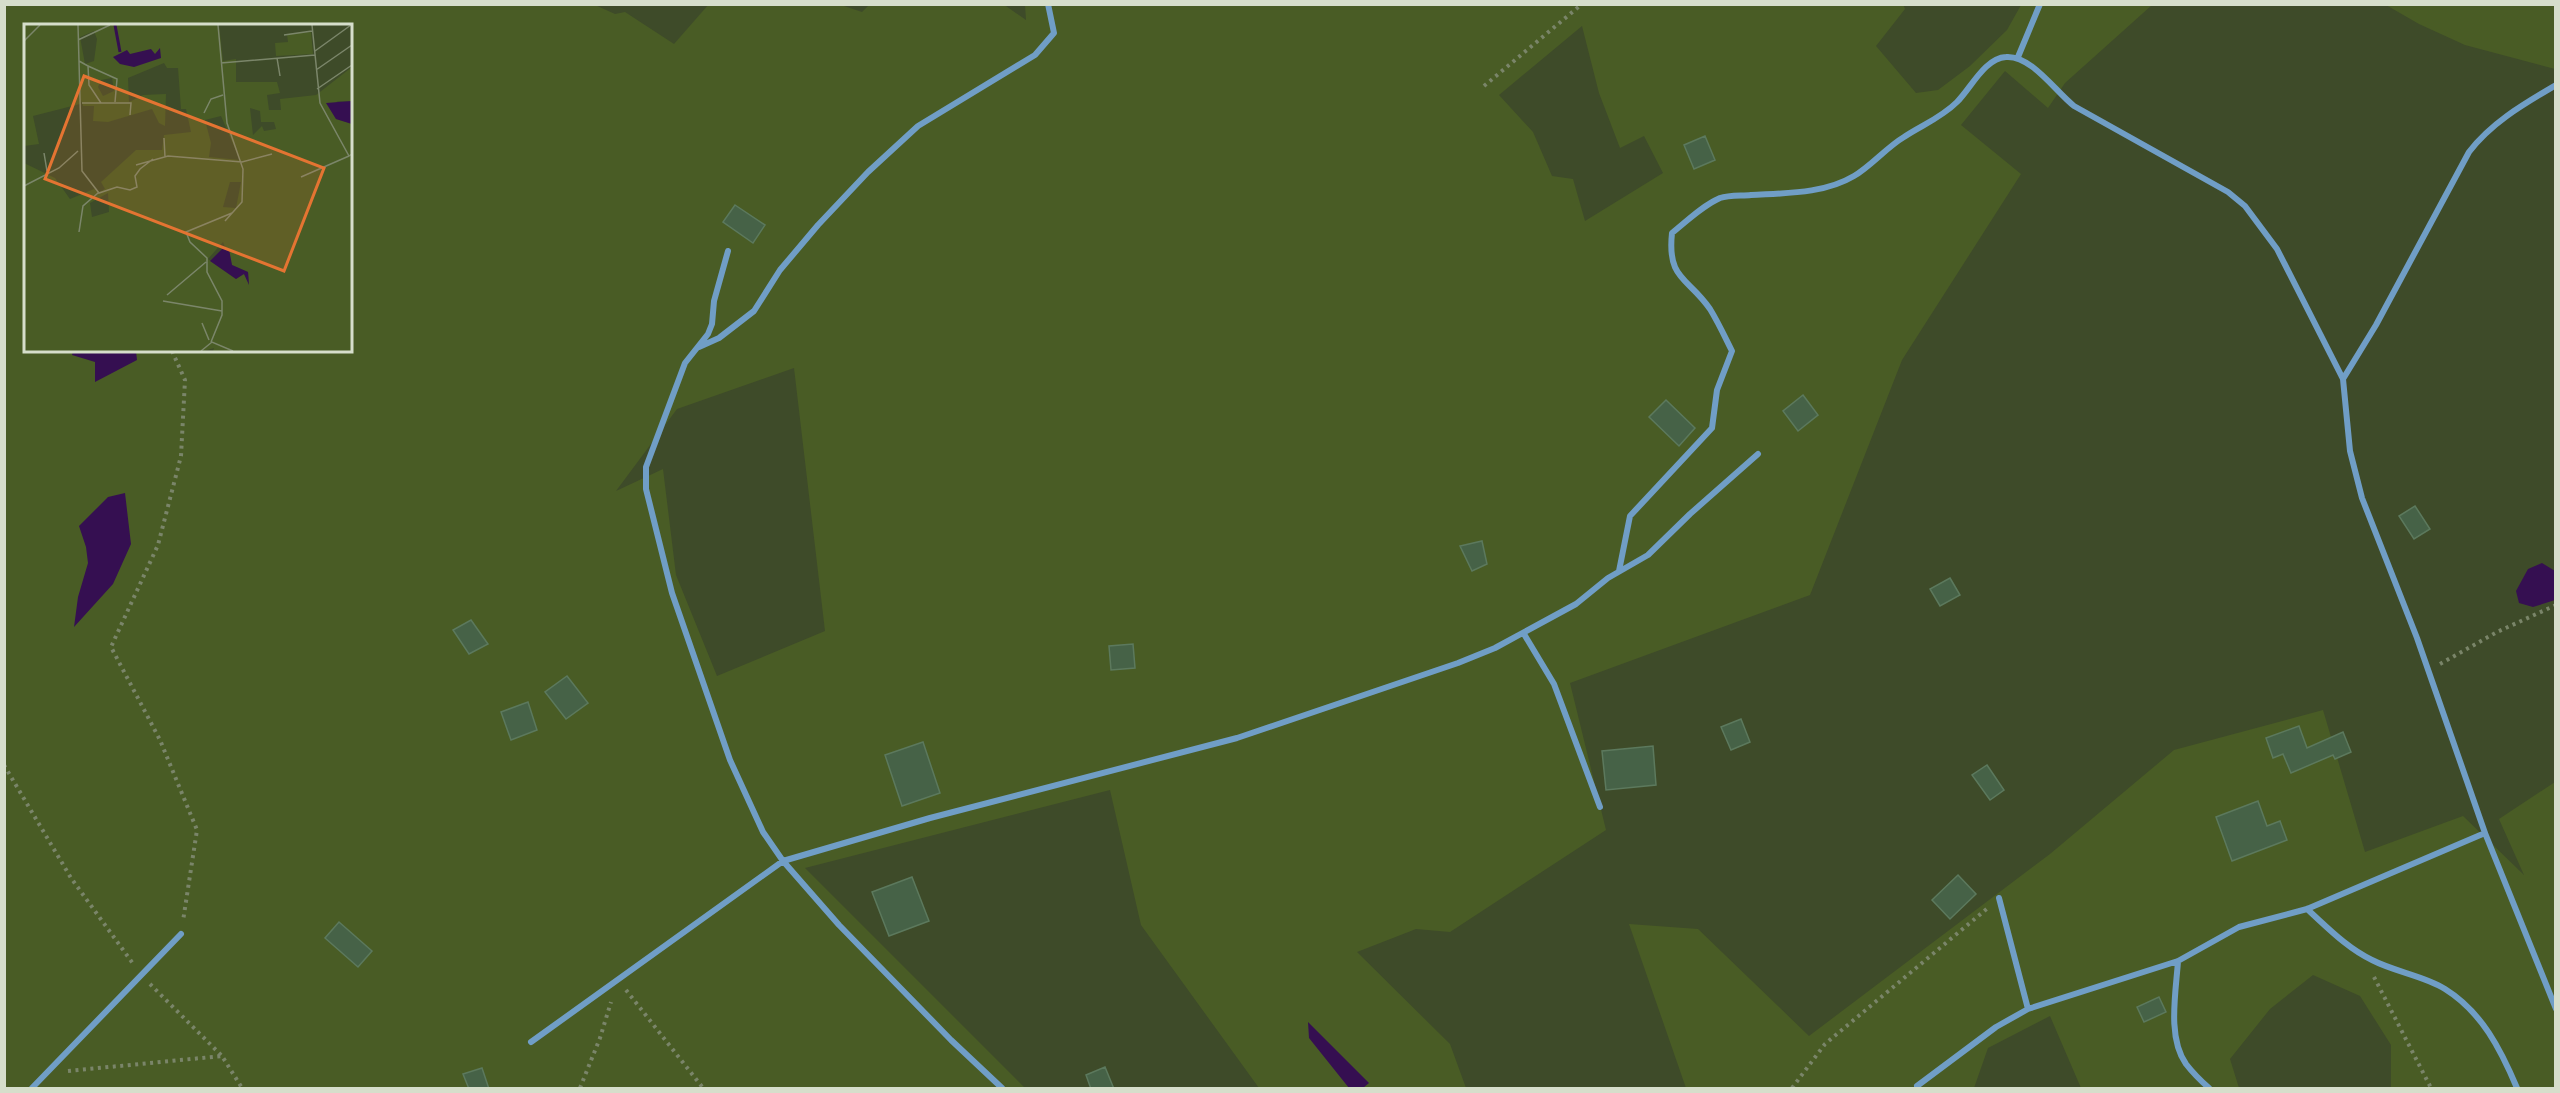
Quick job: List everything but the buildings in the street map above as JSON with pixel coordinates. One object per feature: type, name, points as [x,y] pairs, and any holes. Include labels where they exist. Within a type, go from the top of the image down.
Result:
[{"type":"street","points":[[696,349],[719,338],[754,311],[780,270],[818,225],[868,172],[918,126],[1035,55],[1054,33],[1048,4]]},
{"type":"street","points":[[2018,57],[2040,4]]},
{"type":"street","points":[[1619,571],[1630,516],[1712,428],[1718,390],[1732,351],[1709,308],[1679,277],[1670,255],[1672,233],[1696,213],[1721,198],[1809,190],[1855,176],[1903,137],[1937,119],[1955,104],[1989,64],[2003,57],[2018,57],[2036,69],[2054,90],[2074,106],[2206,178],[2245,206],[2277,249],[2343,379],[2345,421],[2355,474],[2429,670],[2485,833],[2556,1009]]},
{"type":"street","points":[[2343,379],[2381,315],[2469,152],[2484,134],[2512,112],[2556,85]]},
{"type":"street","points":[[728,252],[714,301],[712,324],[708,334],[685,363],[646,467],[646,489],[672,593],[730,760],[763,832],[783,861],[855,941],[1002,1089]]},
{"type":"street","points":[[531,1042],[783,861],[930,818],[1237,738],[1458,663],[1524,634],[1576,604],[1619,571],[1648,555],[1758,454]]},
{"type":"street","points":[[1524,634],[1554,684],[1600,807]]},
{"type":"street","points":[[1917,1086],[1996,1027],[2028,1010],[2178,961],[2239,927],[2307,909],[2485,833]]},
{"type":"street","points":[[1999,898],[2028,1010]]},
{"type":"street","points":[[2307,909],[2343,943],[2361,954],[2397,971],[2445,988],[2468,1007],[2487,1028],[2505,1059],[2517,1089]]},
{"type":"street","points":[[32,1089],[181,934]]},
{"type":"street","points":[[2178,961],[2175,1007],[2178,1046],[2185,1063],[2209,1089]]},
{"type":"path","points":[[1484,86],[1582,4]]},
{"type":"path","points":[[172,352],[186,380],[181,456],[158,545],[111,647],[160,740],[197,830],[181,934]]},
{"type":"path","points":[[2429,670],[2497,632],[2556,605]]},
{"type":"path","points":[[4,765],[71,878],[141,975],[222,1056],[242,1089]]},
{"type":"path","points":[[1792,1089],[1825,1044],[1999,898]]},
{"type":"path","points":[[2361,954],[2431,1089]]},
{"type":"path","points":[[580,1089],[600,1038],[618,980]]},
{"type":"path","points":[[618,980],[703,1089]]},
{"type":"path","points":[[46,1073],[222,1056]]},
{"type":"green space","points":[[709,4],[845,5],[862,12],[869,5],[1003,4],[1026,20],[1025,5],[1903,4],[1905,9],[1876,46],[1916,93],[1938,90],[1970,66],[2007,30],[2021,5],[2152,5],[2065,83],[2048,108],[2005,71],[1961,125],[2021,174],[1902,360],[1810,595],[1570,683],[1606,830],[1450,932],[1416,929],[1357,952],[1450,1044],[1466,1088],[1259,1088],[1141,925],[1110,790],[805,868],[1025,1088],[5,1088],[5,5],[595,5],[615,14],[625,12],[674,44]],"holes":[[[1582,26],[1599,93],[1620,148],[1644,136],[1663,173],[1585,221],[1573,179],[1552,176],[1533,132],[1499,95]],[[794,368],[825,631],[717,676],[676,575],[663,469],[616,491],[677,409]]]},
{"type":"green space","points":[[2386,5],[2555,5],[2555,69],[2465,45],[2419,24]]},
{"type":"green space","points":[[2323,710],[2365,852],[2463,816],[2524,875],[2499,819],[2555,782],[2555,1088],[2391,1088],[2391,1045],[2360,996],[2313,975],[2270,1009],[2230,1059],[2239,1088],[2081,1088],[2050,1016],[1988,1048],[1974,1088],[1686,1088],[1629,924],[1698,929],[1809,1036],[2050,854],[2174,750]]},
{"type":"shaded area","points":[[73,352],[136,352],[137,360],[95,382],[95,362],[72,355]]},
{"type":"shaded area","points":[[125,493],[131,544],[113,584],[74,627],[78,597],[88,563],[86,547],[79,526],[108,497]]},
{"type":"shaded area","points":[[2542,563],[2555,571],[2555,600],[2533,607],[2519,603],[2516,591],[2528,569]]},
{"type":"shaded area","points":[[1308,1022],[1369,1083],[1363,1088],[1349,1088],[1309,1038]]}]
